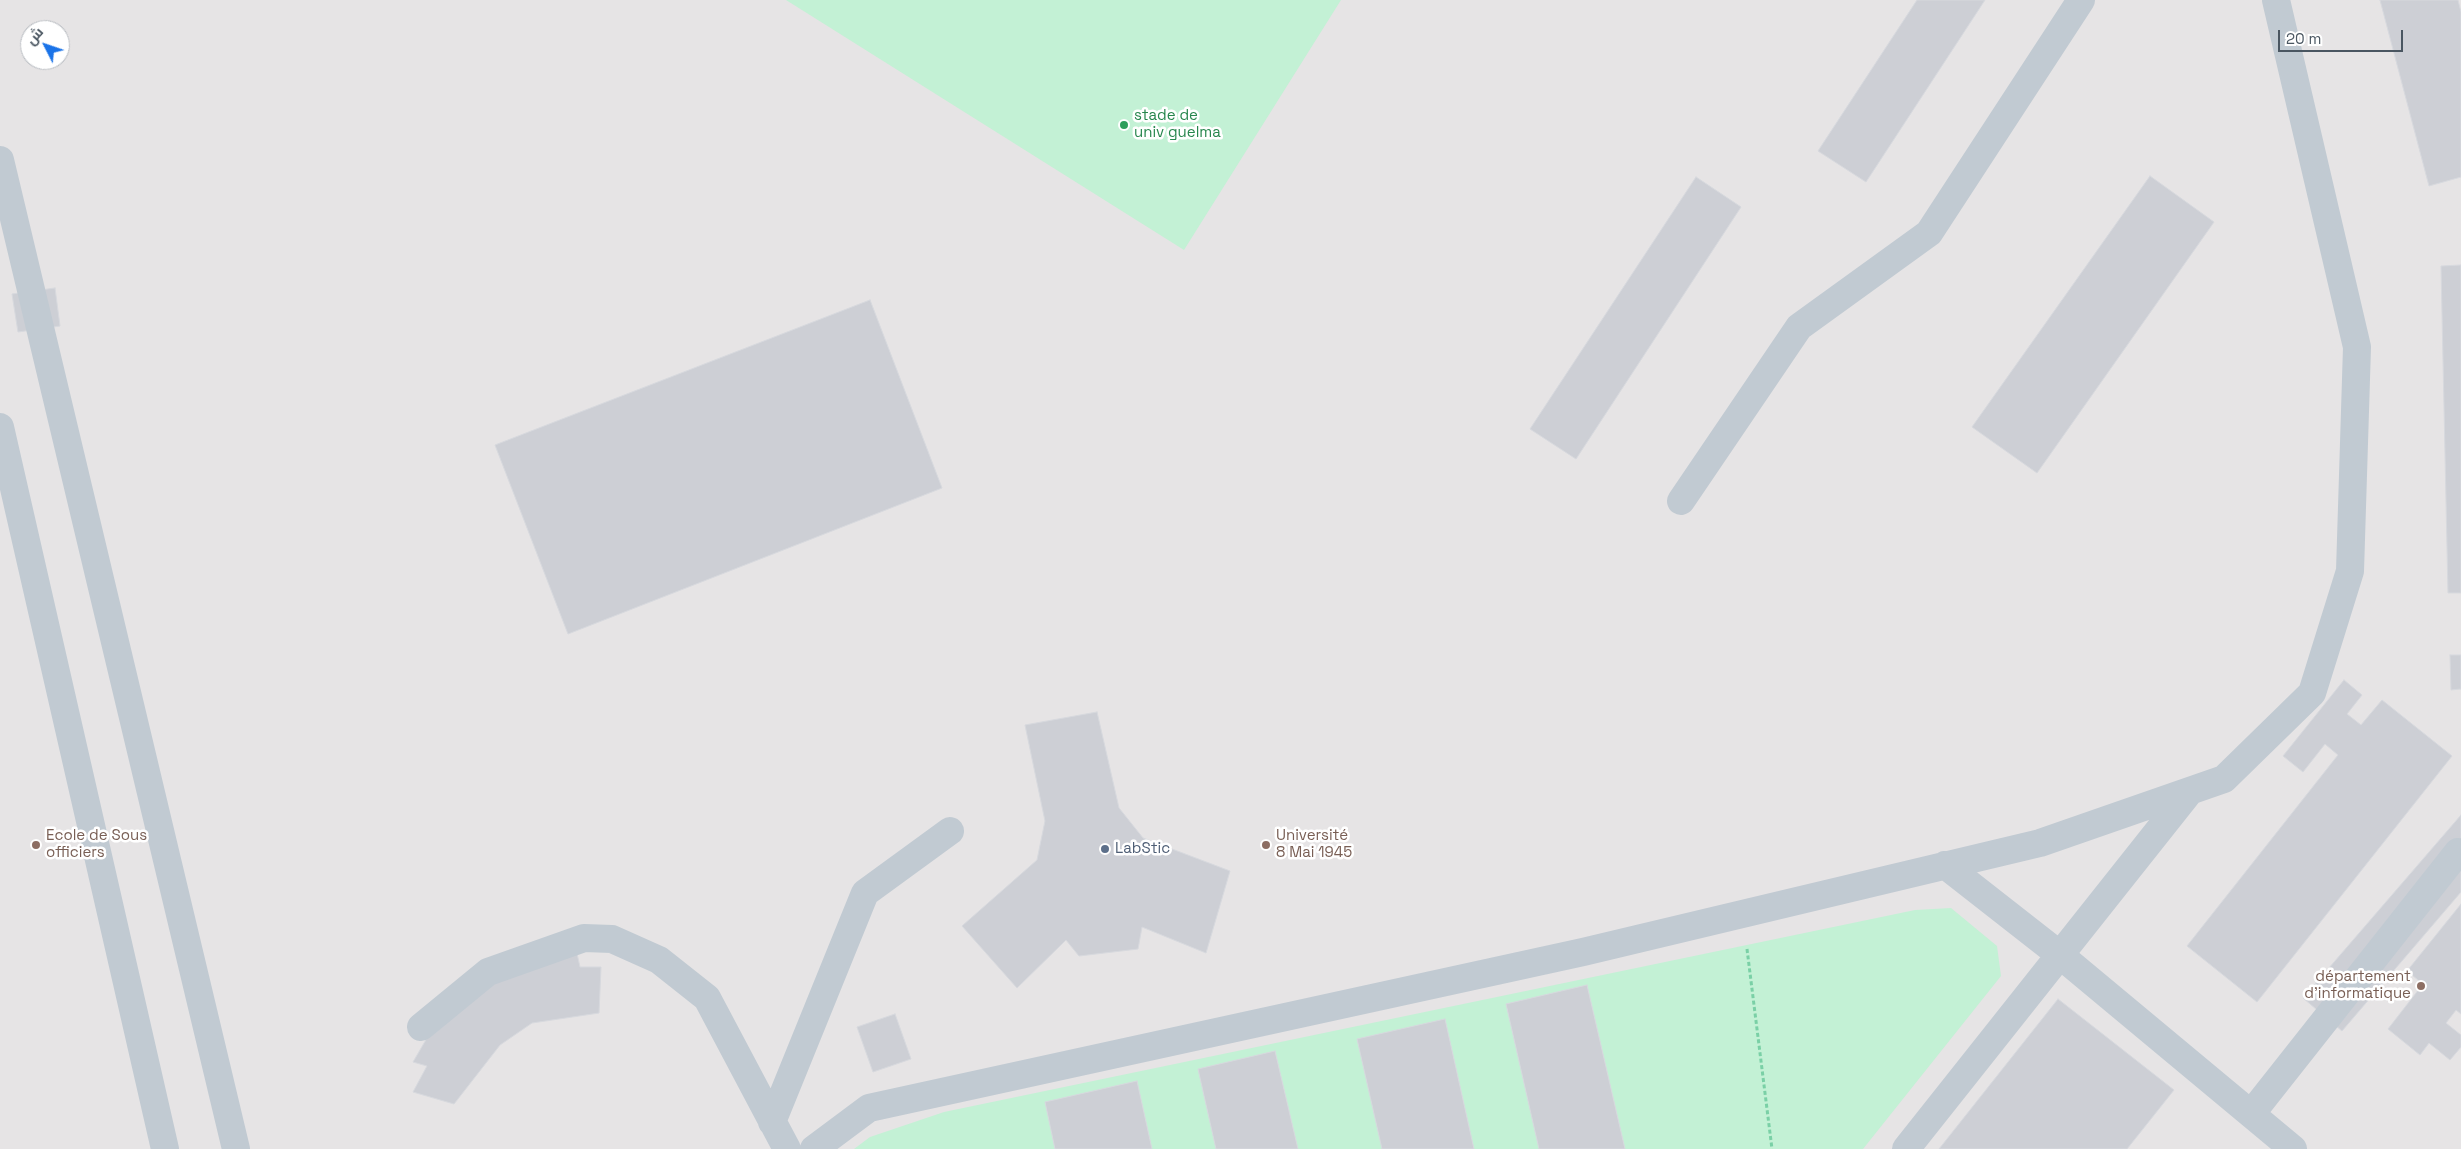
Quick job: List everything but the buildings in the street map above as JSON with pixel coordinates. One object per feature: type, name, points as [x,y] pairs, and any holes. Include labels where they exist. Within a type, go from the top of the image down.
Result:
[{"type":"lane","points":[[1681,501],[1799,327],[1929,233],[2081,0]]},
{"type":"lane","points":[[814,1149],[869,1108],[1583,952],[2040,843],[2224,779],[2312,693],[2350,572],[2357,347],[2276,0]]},
{"type":"lane","points":[[0,160],[236,1149]]},
{"type":"lane","points":[[0,427],[166,1149]]},
{"type":"lane","points":[[1906,1149],[2190,791]]},
{"type":"lane","points":[[772,1122],[865,893],[950,831]]},
{"type":"lane","points":[[2251,1114],[2458,852]]},
{"type":"lane","points":[[1945,865],[2060,955],[2293,1149]]},
{"type":"lane","points":[[421,1027],[488,972],[584,938],[612,939],[659,960],[707,998],[787,1149]]},
{"type":"path","points":[[1742,913],[1772,1149]]},
{"type":"shaded area","name":"Université 8 Mai 1945","points":[[0,0],[2461,0],[2461,1149],[0,1149]]},
{"type":"green space","name":"stade de univ guelma","points":[[786,0],[1341,0],[1184,250]]},
{"type":"green space","points":[[1951,908],[1997,946],[2001,976],[1863,1149],[854,1149],[870,1137],[944,1112],[1915,910]]},
{"type":"place","name":"stade de univ guelma","points":[[1124,125]]},
{"type":"place","name":"Ecole de Sous officiers","points":[[36,845]]},
{"type":"place","name":"Université 8 Mai 1945","points":[[1266,845]]},
{"type":"place","name":"LabStic","points":[[1105,849]]},
{"type":"place","name":"département d'informatique","points":[[2421,986]]}]
